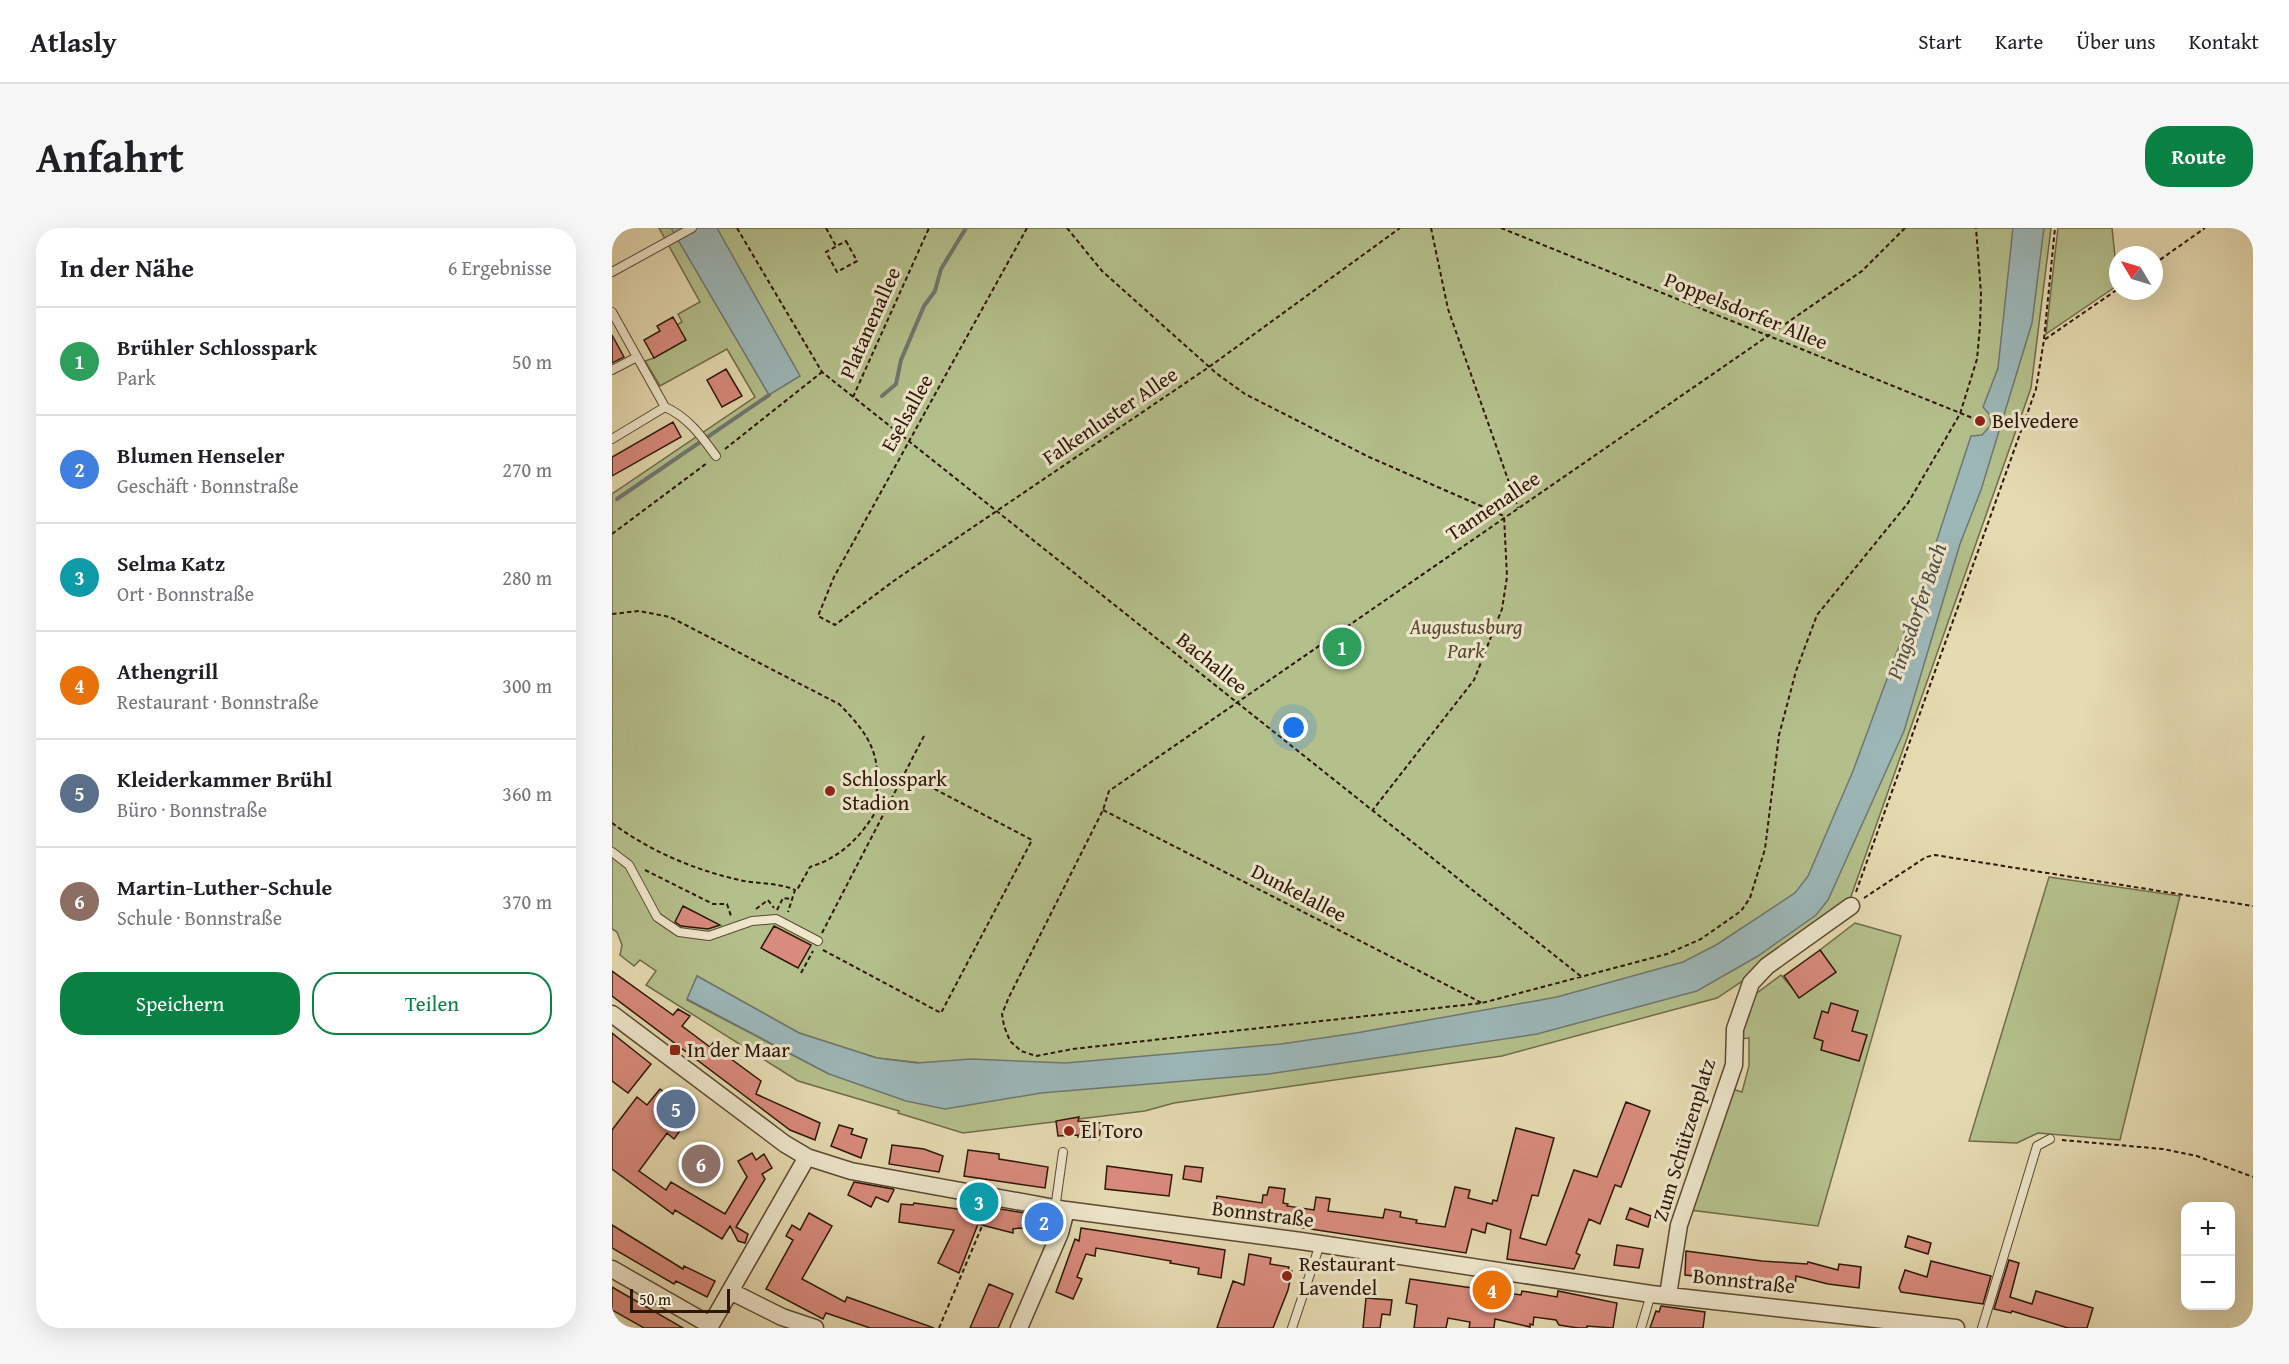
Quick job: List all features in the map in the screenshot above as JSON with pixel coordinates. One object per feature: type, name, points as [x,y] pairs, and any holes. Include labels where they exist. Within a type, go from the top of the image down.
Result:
[{"type":"street","name":"Zum Schützenplatz","points":[[1659,1294],[1679,1225],[1734,1065],[1735,1029],[1751,983],[1767,966],[1851,906]]},
{"type":"street","name":"Bonnstraße","points":[[612,1014],[729,1103],[807,1157],[851,1171],[1061,1210],[1320,1244],[1866,1322],[1956,1328]]},
{"type":"street","points":[[612,1269],[709,1327],[807,1157]]},
{"type":"street","points":[[1019,1328],[1060,1233],[1061,1210]]},
{"type":"street","points":[[730,1291],[782,1317],[815,1328]]},
{"type":"lane","points":[[612,272],[692,228]]},
{"type":"lane","points":[[613,315],[665,407],[679,413],[700,434],[716,456]]},
{"type":"lane","points":[[612,370],[637,357]]},
{"type":"lane","points":[[612,439],[665,407]]},
{"type":"lane","points":[[612,852],[629,865],[657,917],[679,932],[709,936],[752,921],[776,919],[818,941]]},
{"type":"lane","points":[[1982,1328],[2037,1146],[2050,1139]]},
{"type":"lane","points":[[1061,1210],[1063,1152]]},
{"type":"lane","points":[[1292,1328],[1320,1244]]},
{"type":"lane","points":[[1641,1328],[1659,1294]]},
{"type":"path","name":"Bachallee","points":[[737,228],[822,372],[1583,978]]},
{"type":"path","points":[[826,228],[836,246]]},
{"type":"path","name":"Platanenallee","points":[[853,397],[929,228]]},
{"type":"path","name":"Eselsallee","points":[[834,625],[818,616],[834,577],[1027,228]]},
{"type":"path","points":[[1067,228],[1102,271],[1209,367],[1245,394],[1300,424],[1369,457],[1504,516],[1507,577],[1502,609],[1474,680],[1372,811]]},
{"type":"path","name":"Falkenluster Allee","points":[[834,625],[996,510],[1209,367],[1400,228]]},
{"type":"path","points":[[1431,228],[1448,309],[1518,508]]},
{"type":"path","name":"Poppelsdorfer Allee","points":[[1502,228],[1980,422]]},
{"type":"path","name":"Tannenallee","points":[[1905,228],[1862,271],[1504,516],[1109,791],[1103,810],[1002,1014],[1010,1041],[1021,1051],[1036,1056],[1073,1049],[1482,1003],[1667,954],[1701,939],[1742,911],[1750,898],[1765,849],[1779,735],[1796,671],[1817,615],[1908,503],[1960,414],[1977,359],[1980,326],[1981,293],[1976,228]]},
{"type":"path","points":[[1851,906],[2036,389],[2044,340],[2055,228]]},
{"type":"path","points":[[2163,258],[2205,228]]},
{"type":"path","points":[[846,241],[857,261],[837,272],[826,252],[836,246],[846,241]]},
{"type":"path","points":[[2044,340],[2109,295]]},
{"type":"path","points":[[612,614],[639,611],[670,617],[839,704],[863,729],[877,762],[878,783],[875,804],[879,806],[855,841],[832,859],[810,867],[791,898],[785,924]]},
{"type":"path","points":[[818,941],[925,734]]},
{"type":"path","points":[[801,972],[816,945],[941,1013],[1032,840],[906,774]]},
{"type":"path","name":"Dunkelallee","points":[[1103,810],[1482,1003]]},
{"type":"path","points":[[612,823],[656,850],[693,867],[734,879],[795,890]]},
{"type":"path","points":[[1851,906],[1926,857],[1935,855],[2253,906]]},
{"type":"path","points":[[629,865],[651,872],[713,904],[727,904],[729,917],[739,915]]},
{"type":"path","points":[[747,913],[768,900],[777,911],[783,898],[791,898]]},
{"type":"path","points":[[2050,1139],[2163,1149],[2197,1156],[2253,1177]]},
{"type":"path","points":[[939,1328],[994,1198]]},
{"type":"green space","name":"Augustusburg Park","points":[[659,228],[2051,228],[2031,388],[1849,902],[1786,952],[1717,998],[1502,1056],[1174,1103],[1145,1111],[963,1133],[798,1081],[646,985],[656,971],[640,960],[634,966],[620,955],[622,945],[617,932],[612,929],[612,494],[755,397],[727,349],[660,386],[645,361],[654,358],[670,329],[682,322],[678,314],[700,302]],"holes":[[[697,976],[799,1033],[877,1058],[922,1063],[829,1074],[687,1000]]]},
{"type":"green space","points":[[2058,228],[2112,228],[2114,246],[2109,246],[2109,291],[2046,334]]},
{"type":"green space","points":[[2049,877],[2180,896],[2120,1140],[2038,1133],[2017,1143],[1969,1141]]},
{"type":"green space","points":[[1855,923],[1901,936],[1818,1226],[1690,1210],[1732,1089],[1742,1092],[1749,1066],[1749,1038],[1739,1039],[1753,996],[1781,975],[1800,997],[1835,973],[1820,950]]},
{"type":"water","points":[[671,228],[717,228],[800,376],[769,395]]},
{"type":"water","name":"Pingsdorfer Bach","points":[[2013,228],[2044,228],[2032,323],[1981,490],[1960,544],[1904,731],[1828,900],[1816,915],[1758,956],[1697,991],[1537,1034],[1269,1074],[1041,1093],[945,1109],[906,1101],[829,1074],[687,999],[697,976],[799,1033],[877,1058],[917,1063],[971,1059],[1066,1063],[1281,1044],[1557,997],[1683,962],[1716,945],[1795,893],[1808,876],[1853,771],[1926,573],[1971,436],[1982,435],[1991,425],[1989,414],[1983,407],[1998,368]]},
{"type":"building","points":[[673,317],[686,340],[654,358],[644,340],[660,331],[657,326]]},
{"type":"building","points":[[612,335],[624,357],[612,363]]},
{"type":"building","points":[[726,369],[742,396],[722,407],[707,380]]},
{"type":"building","points":[[673,422],[681,437],[612,476],[612,457]]},
{"type":"building","points":[[683,906],[720,925],[708,929],[681,926],[675,922]]},
{"type":"building","points":[[774,926],[811,945],[798,968],[761,948]]},
{"type":"building","points":[[1820,950],[1836,972],[1799,998],[1784,976]]},
{"type":"building","points":[[612,971],[673,1015],[678,1009],[690,1016],[682,1026],[710,1047],[715,1040],[726,1048],[723,1053],[761,1081],[756,1094],[820,1123],[815,1140],[790,1130],[612,996]]},
{"type":"building","points":[[1831,1003],[1858,1011],[1852,1031],[1867,1035],[1859,1061],[1821,1050],[1823,1041],[1814,1038],[1822,1011],[1828,1013]]},
{"type":"building","points":[[612,1033],[651,1064],[628,1093],[612,1081]]},
{"type":"building","points":[[660,1089],[693,1113],[674,1139],[667,1133],[639,1171],[666,1190],[671,1182],[725,1214],[747,1177],[738,1161],[752,1153],[756,1160],[764,1154],[772,1168],[762,1174],[765,1179],[736,1227],[748,1234],[745,1243],[738,1241],[730,1226],[722,1239],[675,1210],[673,1214],[612,1169],[612,1130],[637,1097],[647,1105]]},
{"type":"building","points":[[1626,1102],[1650,1111],[1621,1187],[1615,1185],[1600,1224],[1589,1219],[1576,1253],[1580,1255],[1574,1269],[1507,1259],[1511,1230],[1487,1223],[1485,1233],[1472,1229],[1466,1253],[1214,1214],[1217,1196],[1262,1203],[1263,1195],[1267,1195],[1269,1187],[1285,1189],[1283,1203],[1288,1204],[1287,1206],[1314,1210],[1316,1197],[1330,1199],[1328,1211],[1383,1218],[1385,1209],[1401,1212],[1400,1217],[1417,1220],[1416,1223],[1445,1227],[1455,1187],[1470,1190],[1468,1198],[1492,1204],[1493,1200],[1497,1201],[1516,1128],[1554,1138],[1538,1196],[1532,1195],[1520,1238],[1546,1245],[1574,1170],[1597,1177]]},
{"type":"building","points":[[1079,1117],[1078,1121],[1101,1123],[1099,1140],[1078,1137],[1078,1135],[1058,1136],[1056,1121]]},
{"type":"building","points":[[839,1125],[853,1129],[851,1134],[867,1139],[861,1158],[831,1146]]},
{"type":"building","points":[[892,1145],[924,1149],[943,1156],[939,1172],[889,1164]]},
{"type":"building","points":[[968,1150],[999,1154],[999,1159],[1048,1167],[1045,1188],[964,1176]]},
{"type":"building","points":[[1107,1166],[1172,1175],[1169,1196],[1105,1189]]},
{"type":"building","points":[[1185,1166],[1203,1168],[1201,1182],[1183,1179]]},
{"type":"building","points":[[854,1182],[894,1190],[888,1202],[876,1197],[871,1207],[848,1195]]},
{"type":"building","points":[[914,1203],[994,1214],[995,1208],[1042,1216],[1039,1231],[1019,1228],[1013,1229],[1013,1233],[978,1224],[959,1273],[938,1263],[954,1230],[899,1222],[901,1204],[913,1205]]},
{"type":"building","points":[[1630,1208],[1651,1216],[1648,1227],[1626,1219]]},
{"type":"building","points":[[809,1213],[832,1226],[802,1279],[845,1302],[847,1297],[934,1328],[870,1328],[826,1313],[823,1319],[766,1289],[793,1240],[786,1236],[792,1225],[800,1230]]},
{"type":"building","points":[[612,1225],[683,1269],[684,1266],[715,1281],[707,1297],[676,1281],[674,1284],[612,1248]]},
{"type":"building","points":[[1081,1228],[1225,1250],[1221,1278],[1198,1274],[1199,1268],[1170,1263],[1171,1261],[1096,1248],[1095,1256],[1086,1254],[1077,1277],[1082,1279],[1073,1299],[1056,1292],[1075,1239],[1079,1241]]},
{"type":"building","points":[[1908,1236],[1931,1243],[1928,1254],[1905,1247]]},
{"type":"building","points":[[1617,1245],[1643,1249],[1639,1268],[1614,1265]]},
{"type":"building","points":[[1686,1251],[1762,1261],[1807,1264],[1808,1262],[1838,1270],[1839,1264],[1861,1267],[1859,1288],[1828,1284],[1796,1276],[1795,1287],[1685,1275]]},
{"type":"building","points":[[1249,1254],[1271,1258],[1270,1264],[1289,1267],[1288,1270],[1292,1271],[1288,1290],[1273,1328],[1217,1328],[1233,1281],[1244,1285]]},
{"type":"building","points":[[2009,1260],[2019,1263],[2010,1297],[2032,1304],[2036,1291],[2093,1308],[2087,1328],[2068,1328],[2012,1311],[2011,1313],[1994,1309]]},
{"type":"building","points":[[1931,1261],[1991,1276],[1983,1304],[1901,1292],[1899,1288],[1905,1270],[1927,1277]]},
{"type":"building","points":[[1410,1279],[1521,1295],[1522,1291],[1557,1297],[1558,1291],[1617,1303],[1613,1328],[1587,1326],[1587,1328],[1578,1328],[1559,1325],[1556,1320],[1534,1317],[1533,1325],[1530,1324],[1530,1327],[1495,1319],[1494,1328],[1469,1328],[1470,1322],[1448,1318],[1446,1328],[1414,1328],[1417,1305],[1406,1303]]},
{"type":"building","points":[[989,1284],[1013,1294],[998,1328],[970,1328]]},
{"type":"building","points":[[612,1287],[683,1328],[644,1328],[612,1310]]},
{"type":"building","points":[[1366,1298],[1392,1300],[1390,1315],[1382,1314],[1380,1328],[1363,1328]]},
{"type":"building","points":[[1661,1306],[1705,1312],[1703,1328],[1650,1328],[1656,1311],[1659,1312]]},
{"type":"waterway","points":[[882,396],[896,384],[901,360],[924,306],[935,291],[941,269],[966,228]]},
{"type":"waterway","points":[[617,499],[769,395]]},
{"type":"place","name":"Belvedere","points":[[1980,421]]},
{"type":"place","name":"Brühler Schlosspark","points":[[1342,647]]},
{"type":"place","name":"Schlosspark Stadion","points":[[830,791]]},
{"type":"place","name":"In der Maar","points":[[675,1050]]},
{"type":"place","name":"Kleiderkammer Brühl","points":[[676,1109]]},
{"type":"place","name":"El Toro","points":[[1069,1131]]},
{"type":"place","name":"Martin-Luther-Schule","points":[[701,1164]]},
{"type":"place","name":"Selma Katz","points":[[979,1202]]},
{"type":"place","name":"Blumen Henseler","points":[[1044,1222]]},
{"type":"place","name":"Restaurant Lavendel","points":[[1287,1276]]},
{"type":"place","name":"Athengrill","points":[[1492,1290]]}]
